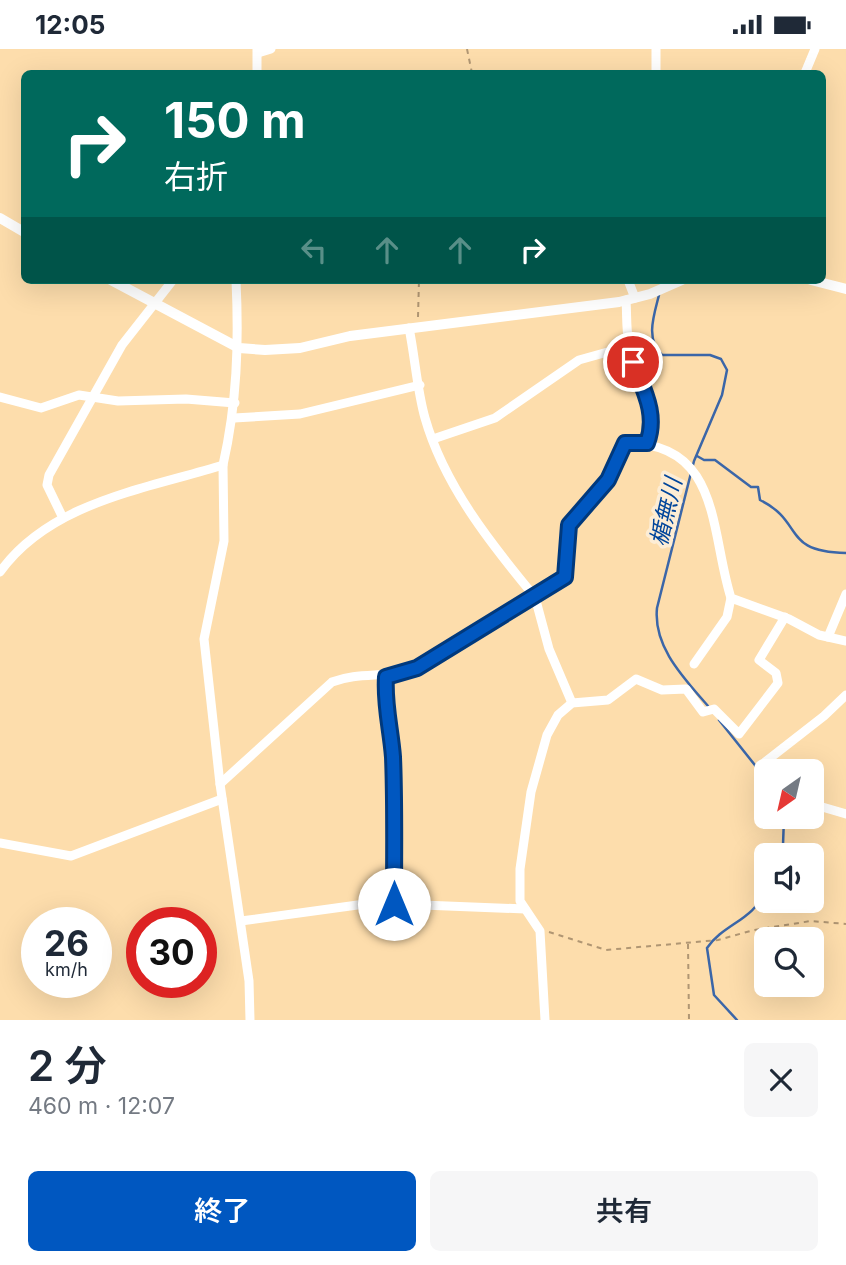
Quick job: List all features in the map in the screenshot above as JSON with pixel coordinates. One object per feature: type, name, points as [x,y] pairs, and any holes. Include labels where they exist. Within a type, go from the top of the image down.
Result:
[{"type":"street","points":[[257,70],[257,51],[271,49]]},
{"type":"street","points":[[656,49],[656,70]]},
{"type":"street","points":[[806,70],[815,49]]},
{"type":"street","points":[[0,218],[21,230]]},
{"type":"street","points":[[118,284],[239,348],[300,348],[350,336],[631,299],[671,284]]},
{"type":"street","points":[[62,516],[47,485],[49,475],[122,345],[170,284]]},
{"type":"street","points":[[236,284],[239,348],[234,418],[223,465],[224,541],[204,639],[220,784],[249,981],[250,1020]]},
{"type":"street","points":[[629,284],[631,299],[629,346],[650,406],[652,422],[647,443]]},
{"type":"street","points":[[826,284],[846,289]]},
{"type":"street","points":[[413,328],[424,417],[433,439],[470,511],[535,597],[549,649],[572,703]]},
{"type":"street","points":[[433,439],[495,418],[579,360],[629,346]]},
{"type":"street","points":[[234,418],[300,414],[420,385]]},
{"type":"street","points":[[0,397],[41,408],[65,397],[92,395],[118,401],[186,399],[235,403]]},
{"type":"street","points":[[220,784],[332,681],[352,677],[386,677],[417,668],[565,577],[569,525],[608,480],[625,443],[647,443],[682,459],[709,498],[716,520],[719,552],[731,598],[727,617],[694,664]]},
{"type":"street","points":[[0,572],[22,547],[62,516],[223,465]]},
{"type":"street","points":[[828,636],[846,594]]},
{"type":"street","points":[[731,598],[846,641]]},
{"type":"street","points":[[545,1020],[538,928],[519,895],[531,792],[551,725],[572,703],[608,700],[636,679],[662,690],[686,689],[703,712],[710,710],[739,734],[778,683],[776,673],[758,660],[785,617]]},
{"type":"street","points":[[386,677],[384,703],[392,739],[394,788],[394,904]]},
{"type":"street","points":[[769,759],[824,716],[846,695]]},
{"type":"street","points":[[0,843],[71,856],[222,799]]},
{"type":"street","points":[[824,808],[846,814]]},
{"type":"street","points":[[241,921],[351,905],[525,909]]},
{"type":"path","points":[[467,49],[471,70]]},
{"type":"path","points":[[413,328],[418,284]]},
{"type":"path","points":[[538,928],[606,950],[718,940],[754,930],[811,921],[846,924]]},
{"type":"path","points":[[688,943],[689,1020]]},
{"type":"waterway","name":"楯無川","points":[[659,295],[652,334],[662,355],[710,355],[721,359],[727,370],[722,395],[694,461],[657,608],[657,622],[665,649],[680,673],[708,706]]},
{"type":"waterway","points":[[697,456],[704,460],[715,460],[751,487],[758,487],[760,500],[783,517],[802,542],[825,551],[846,553]]},
{"type":"waterway","name":"楯無川","points":[[719,720],[754,764]]},
{"type":"waterway","name":"楯無川","points":[[783,843],[784,829]]},
{"type":"waterway","name":"楯無川","points":[[737,1020],[714,995],[707,948],[754,908]]},
{"type":"route","points":[[394,904],[394,788],[392,739],[384,703],[386,677],[401,675],[417,668],[565,577],[569,525],[608,480],[625,443],[647,443],[651,432],[650,406],[633,362]]}]
